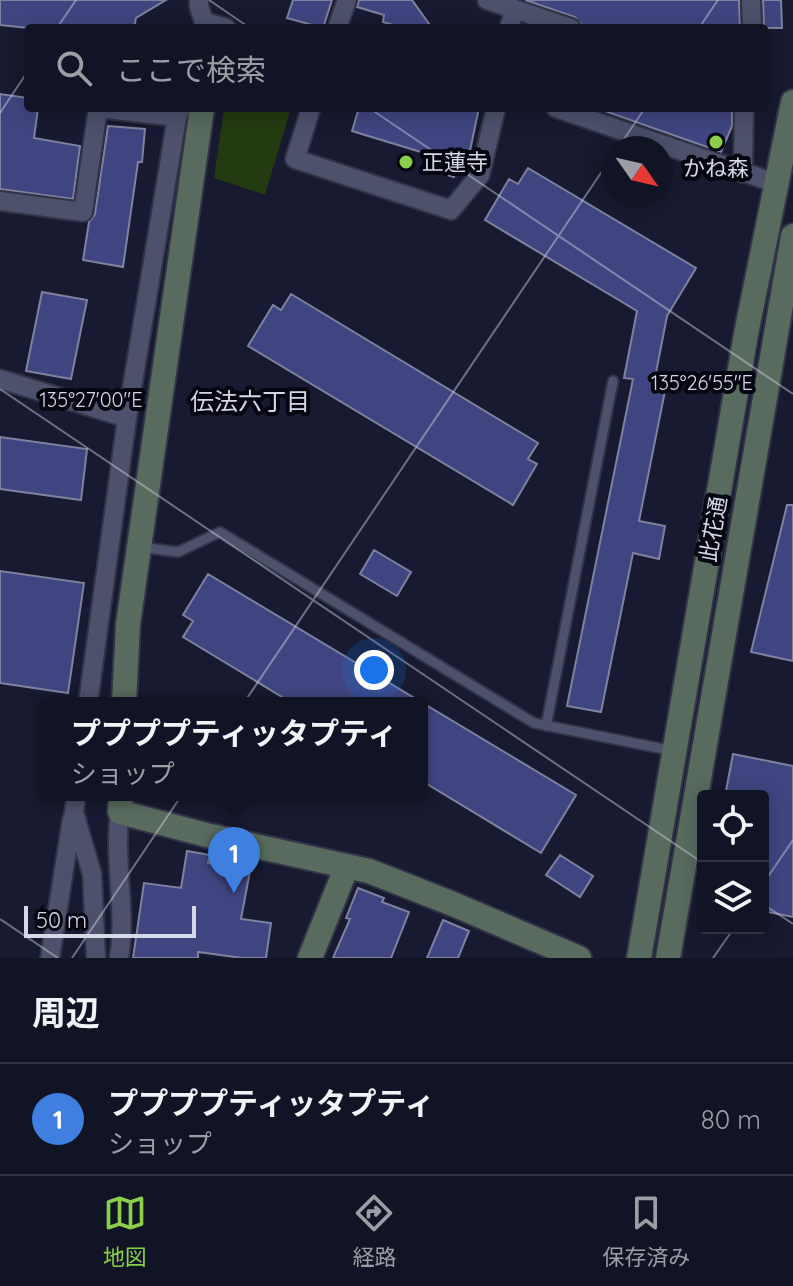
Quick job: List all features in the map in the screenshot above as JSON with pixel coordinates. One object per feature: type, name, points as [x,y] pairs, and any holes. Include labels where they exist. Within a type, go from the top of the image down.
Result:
[{"type":"street","points":[[199,0],[198,8],[205,24]]},
{"type":"street","points":[[338,24],[347,0]]},
{"type":"street","points":[[487,0],[559,24]]},
{"type":"street","points":[[751,0],[752,24]]},
{"type":"street","points":[[510,24],[515,9]]},
{"type":"street","name":"此花通","points":[[639,958],[758,273],[793,102]]},
{"type":"street","points":[[0,201],[83,212],[97,112]]},
{"type":"street","points":[[124,697],[128,624],[201,112]]},
{"type":"street","points":[[310,112],[295,159],[451,210],[480,175],[495,112]]},
{"type":"street","points":[[568,112],[775,183]]},
{"type":"street","points":[[743,173],[744,112]]},
{"type":"street","points":[[89,697],[127,418],[179,113]]},
{"type":"street","name":"此花通","points":[[668,958],[789,281],[793,236]]},
{"type":"street","points":[[758,273],[789,281]]},
{"type":"street","points":[[0,379],[127,418]]},
{"type":"street","points":[[119,958],[122,940],[117,835],[121,803],[210,836],[369,871],[579,958]]},
{"type":"street","points":[[50,958],[75,804]]},
{"type":"street","points":[[75,804],[92,874],[96,958]]},
{"type":"street","points":[[310,958],[347,866]]},
{"type":"lane","points":[[546,726],[613,381]]},
{"type":"lane","points":[[140,547],[178,552],[220,532],[534,723],[674,751]]},
{"type":"green space","points":[[223,112],[290,112],[265,195],[214,178]]},
{"type":"building","points":[[0,0],[166,0],[136,18],[135,24],[24,24],[24,28],[0,25]]},
{"type":"building","points":[[293,0],[332,0],[324,24],[309,24],[287,18]]},
{"type":"building","points":[[359,0],[412,0],[429,24],[390,24],[383,22],[384,15],[357,7]]},
{"type":"building","points":[[525,0],[739,0],[740,24],[581,24],[575,17]]},
{"type":"building","points":[[763,0],[781,0],[782,28],[769,28],[769,24],[764,24]]},
{"type":"building","points":[[0,94],[24,97],[24,112],[37,112],[34,138],[80,146],[73,199],[0,189]]},
{"type":"building","points":[[358,112],[478,112],[465,174],[455,173],[454,177],[430,170],[434,156],[352,131]]},
{"type":"building","points":[[608,112],[732,112],[732,126],[721,152]]},
{"type":"building","points":[[108,126],[145,129],[123,267],[83,260],[89,222],[95,214]]},
{"type":"building","points":[[528,168],[696,268],[667,316],[653,388],[665,391],[639,521],[665,526],[659,559],[633,553],[601,712],[567,706],[633,379],[624,378],[637,311],[485,220],[509,179],[518,184]]},
{"type":"building","points":[[42,292],[87,300],[71,379],[26,371]]},
{"type":"building","points":[[291,294],[538,443],[528,459],[537,464],[513,505],[248,346],[273,305],[281,310]]},
{"type":"building","points":[[0,437],[87,449],[81,500],[0,489]]},
{"type":"building","points":[[787,505],[793,505],[793,661],[751,652]]},
{"type":"building","points":[[374,550],[411,572],[397,596],[360,574]]},
{"type":"building","points":[[0,571],[84,583],[68,693],[0,683]]},
{"type":"building","points":[[208,574],[413,697],[282,697],[183,637],[193,621],[183,615]]},
{"type":"building","points":[[428,706],[576,795],[541,853],[428,785]]},
{"type":"building","points":[[733,754],[793,766],[793,917],[769,912],[769,790],[726,790]]},
{"type":"building","points":[[187,851],[210,855],[208,863],[250,871],[241,919],[271,923],[266,958],[198,952],[198,958],[133,958],[144,883],[181,888]]},
{"type":"building","points":[[560,855],[593,876],[580,897],[546,875]]},
{"type":"building","points":[[358,888],[384,898],[382,902],[409,912],[391,958],[333,958],[350,919],[346,918]]},
{"type":"building","points":[[443,920],[469,931],[458,958],[427,958]]},
{"type":"place","name":"かね森","points":[[716,142]]},
{"type":"place","name":"正蓮寺","points":[[406,162]]},
{"type":"place","name":"ププププティッタプティ","points":[[234,893]]},
{"type":"district","name":"伝法六丁目","points":[[250,402]]}]
